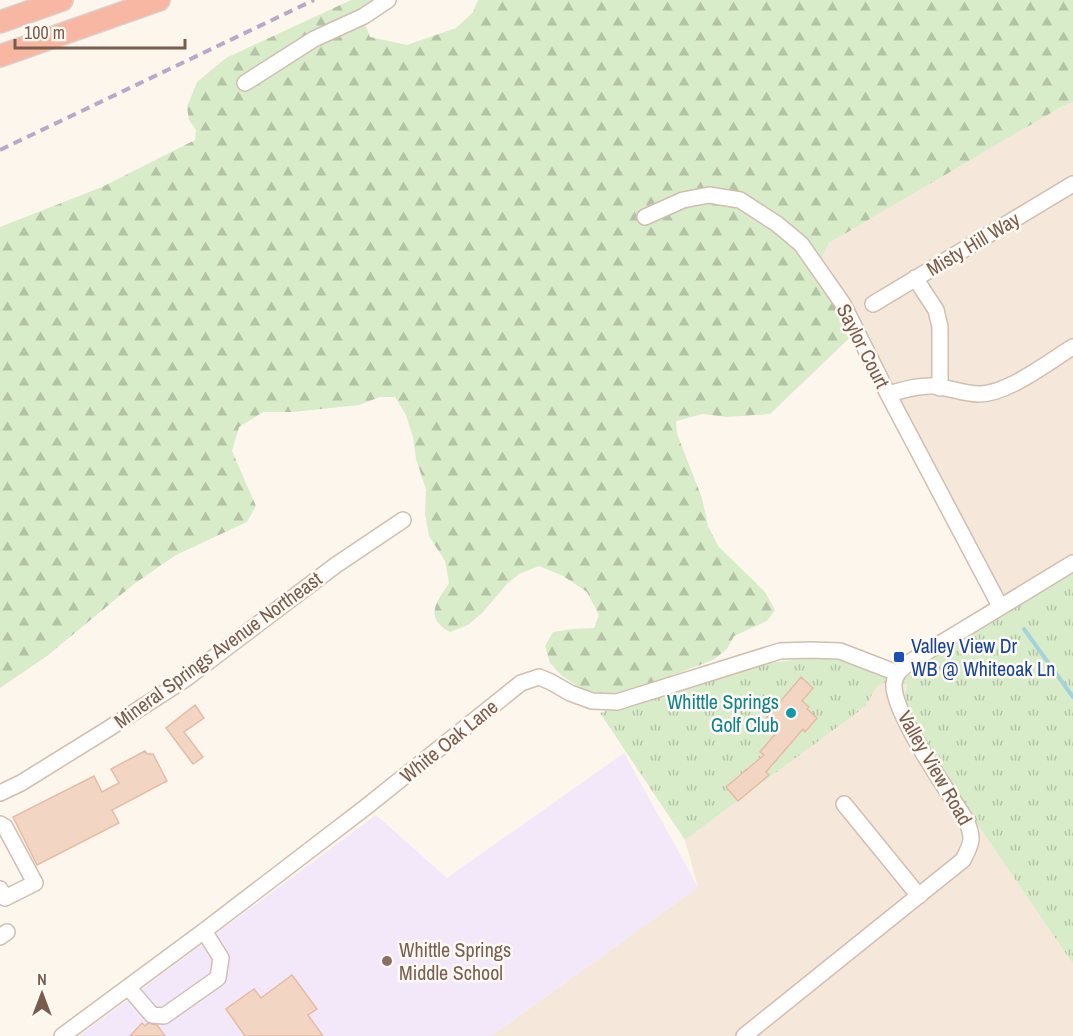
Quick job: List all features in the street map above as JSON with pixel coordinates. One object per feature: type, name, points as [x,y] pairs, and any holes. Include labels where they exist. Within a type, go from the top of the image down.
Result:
[{"type":"highway","points":[[0,21],[62,0]]},
{"type":"highway","points":[[0,56],[159,0]]},
{"type":"street","points":[[245,83],[314,39],[364,16],[388,0]]},
{"type":"street","name":"Misty Hill Way","points":[[873,304],[1073,184]]},
{"type":"street","name":"Saylor Court","points":[[645,217],[683,200],[709,195],[740,200],[777,224],[801,244],[843,304],[1000,606]]},
{"type":"street","points":[[915,278],[936,310],[940,327],[940,388]]},
{"type":"street","points":[[888,394],[920,386],[979,394],[989,392],[1013,384],[1073,347]]},
{"type":"street","name":"Mineral Springs Avenue Northeast","points":[[0,793],[21,783],[184,680],[336,565],[403,520]]},
{"type":"street","points":[[897,673],[910,662],[1073,563]]},
{"type":"street","name":"White Oak Lane","points":[[62,1036],[366,807],[521,683],[539,677],[592,701],[617,702],[780,651],[810,650],[840,651],[897,673]]},
{"type":"street","name":"Valley View Road","points":[[744,1036],[963,860],[971,846],[972,833],[966,819],[911,730],[895,697],[894,683],[897,673]]},
{"type":"street","points":[[844,804],[919,896]]},
{"type":"street","points":[[0,824],[5,827],[35,883],[5,898],[0,889]]},
{"type":"street","points":[[128,987],[152,1015],[164,1016],[218,978],[220,958],[204,930]]},
{"type":"shaded area","points":[[1073,102],[1073,555],[1003,597],[829,277],[822,257],[829,243]]},
{"type":"shaded area","points":[[881,683],[907,684],[905,690],[956,793],[1073,964],[1073,1036],[491,1036],[698,887],[685,840],[866,706],[876,686]]},
{"type":"shaded area","name":"Whittle Springs Middle School","points":[[624,753],[698,887],[491,1036],[79,1036],[376,815],[447,878]]},
{"type":"green space","points":[[351,0],[375,0],[360,10],[370,37],[407,45],[456,28],[473,12],[478,0],[1073,0],[1073,102],[829,243],[822,257],[829,277],[859,329],[770,414],[726,417],[703,414],[676,421],[677,434],[702,498],[708,526],[718,546],[765,592],[775,610],[767,621],[734,636],[727,649],[713,660],[623,694],[601,694],[580,688],[561,675],[550,663],[545,646],[553,632],[594,628],[599,615],[587,592],[563,576],[539,566],[519,574],[468,625],[450,632],[442,627],[437,621],[435,609],[449,583],[445,561],[429,536],[425,514],[426,489],[416,459],[413,437],[406,415],[395,397],[380,397],[359,405],[293,412],[263,412],[239,427],[232,451],[256,506],[247,522],[176,555],[134,584],[47,656],[0,688],[0,227],[102,187],[195,140],[196,130],[189,120],[187,107],[197,82],[226,58]]},
{"type":"green space","points":[[1073,572],[1073,964],[956,793],[918,731],[907,706],[905,695],[907,684],[880,684],[866,706],[685,840],[600,713],[743,666],[819,657],[843,660],[872,671],[878,676],[913,675],[932,657]]},
{"type":"building","points":[[801,677],[813,688],[802,701],[817,718],[805,732],[803,729],[766,772],[769,775],[738,801],[726,787],[764,755],[760,752],[776,733],[763,722]]},
{"type":"building","points":[[195,705],[204,718],[184,732],[203,757],[193,764],[166,728]]},
{"type":"building","points":[[145,751],[147,754],[153,754],[167,781],[112,810],[119,823],[37,865],[13,817],[94,776],[102,792],[119,783],[111,769]]},
{"type":"building","points":[[292,975],[317,1009],[308,1015],[323,1036],[245,1036],[226,1009],[254,989],[261,998]]},
{"type":"building","points":[[142,1023],[145,1026],[148,1023],[157,1025],[165,1036],[130,1036]]},
{"type":"waterway","points":[[1024,629],[1073,697]]},
{"type":"railway","points":[[0,150],[314,0]]},
{"type":"place","name":"Valley View Dr WB @ Whiteoak Ln","points":[[899,657]]},
{"type":"place","name":"Whittle Springs Golf Club","points":[[791,713]]},
{"type":"place","name":"Whittle Springs Middle School","points":[[387,961]]}]
